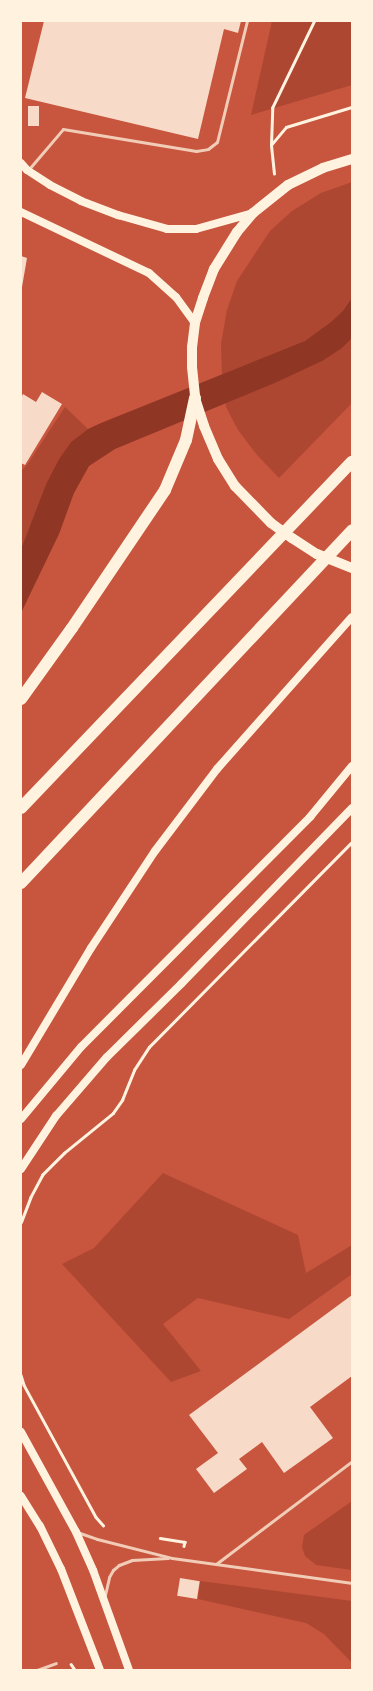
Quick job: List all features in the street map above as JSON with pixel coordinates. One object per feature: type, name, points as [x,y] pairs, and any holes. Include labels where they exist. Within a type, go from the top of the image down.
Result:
[{"type":"highway","points":[[21,699],[72,628],[165,490],[186,440],[194,398]]},
{"type":"highway","points":[[21,808],[352,462]]},
{"type":"highway","points":[[21,883],[352,530]]},
{"type":"main road","points":[[352,159],[323,168],[288,185],[253,213],[237,232],[214,269],[203,298],[196,323],[192,347],[194,398],[218,459],[235,486],[271,523],[317,554],[352,568]]},
{"type":"main road","points":[[21,163],[27,170],[50,185],[81,201],[118,215],[167,229],[196,229],[253,213]]},
{"type":"main road","points":[[21,212],[149,273],[176,297],[196,323]]},
{"type":"main road","points":[[21,1065],[91,948],[155,852],[217,769],[352,617]]},
{"type":"main road","points":[[21,1119],[81,1047],[310,817],[352,766]]},
{"type":"main road","points":[[21,1169],[56,1116],[107,1057],[352,808]]},
{"type":"main road","points":[[21,1432],[76,1532],[104,1598],[128,1670]]},
{"type":"main road","points":[[21,1496],[40,1526],[61,1569],[100,1670]]},
{"type":"lane","points":[[27,170],[63,130],[196,151],[208,149],[217,142],[247,21]]},
{"type":"lane","points":[[216,1564],[352,1461]]},
{"type":"lane","points":[[76,1532],[96,1539],[172,1558],[352,1583]]},
{"type":"lane","points":[[104,1598],[109,1577],[113,1570],[119,1565],[132,1560],[172,1558]]},
{"type":"lane","points":[[38,1670],[56,1663]]},
{"type":"path","points":[[276,194],[271,145],[272,108],[314,21]]},
{"type":"path","points":[[271,145],[286,127],[352,107]]},
{"type":"path","points":[[21,1222],[30,1198],[42,1175],[64,1153],[113,1113],[122,1100],[134,1070],[149,1047],[352,842]]},
{"type":"path","points":[[21,1375],[24,1385],[96,1517],[109,1528]]},
{"type":"path","points":[[154,1536],[185,1542]]},
{"type":"shaded area","points":[[272,21],[352,21],[352,85],[251,115]]},
{"type":"shaded area","points":[[352,182],[352,403],[279,478],[257,455],[238,430],[226,407],[222,377],[221,344],[227,310],[237,281],[270,231],[292,211],[321,193]]},
{"type":"shaded area","points":[[352,298],[352,338],[342,348],[322,361],[277,382],[115,449],[89,466],[74,493],[59,534],[21,613],[21,549],[46,484],[59,459],[71,442],[88,429],[101,423],[305,341],[331,322],[343,311]]},
{"type":"shaded area","points":[[65,407],[88,429],[71,442],[59,459],[46,484],[21,549],[21,471],[27,465]]},
{"type":"shaded area","points":[[163,1173],[298,1235],[306,1273],[352,1245],[352,1274],[289,1319],[198,1298],[163,1324],[201,1371],[171,1382],[62,1264],[94,1248]]},
{"type":"shaded area","points":[[352,1501],[352,1570],[316,1565],[305,1556],[302,1547],[304,1535]]},
{"type":"shaded area","points":[[200,1581],[352,1601],[352,1663],[324,1634],[306,1623],[198,1599]]},
{"type":"building","points":[[44,21],[241,21],[238,33],[224,29],[198,139],[25,98]]},
{"type":"building","points":[[28,106],[39,106],[39,126],[28,126]]},
{"type":"building","points":[[21,256],[27,258],[22,287],[21,287]]},
{"type":"building","points":[[42,392],[62,404],[25,465],[21,463],[21,398],[23,394],[36,402]]},
{"type":"building","points":[[352,1295],[352,1376],[310,1407],[333,1438],[284,1473],[262,1442],[239,1459],[247,1469],[214,1493],[196,1469],[218,1453],[189,1415]]},
{"type":"building","points":[[180,1578],[200,1581],[197,1599],[177,1596]]}]
